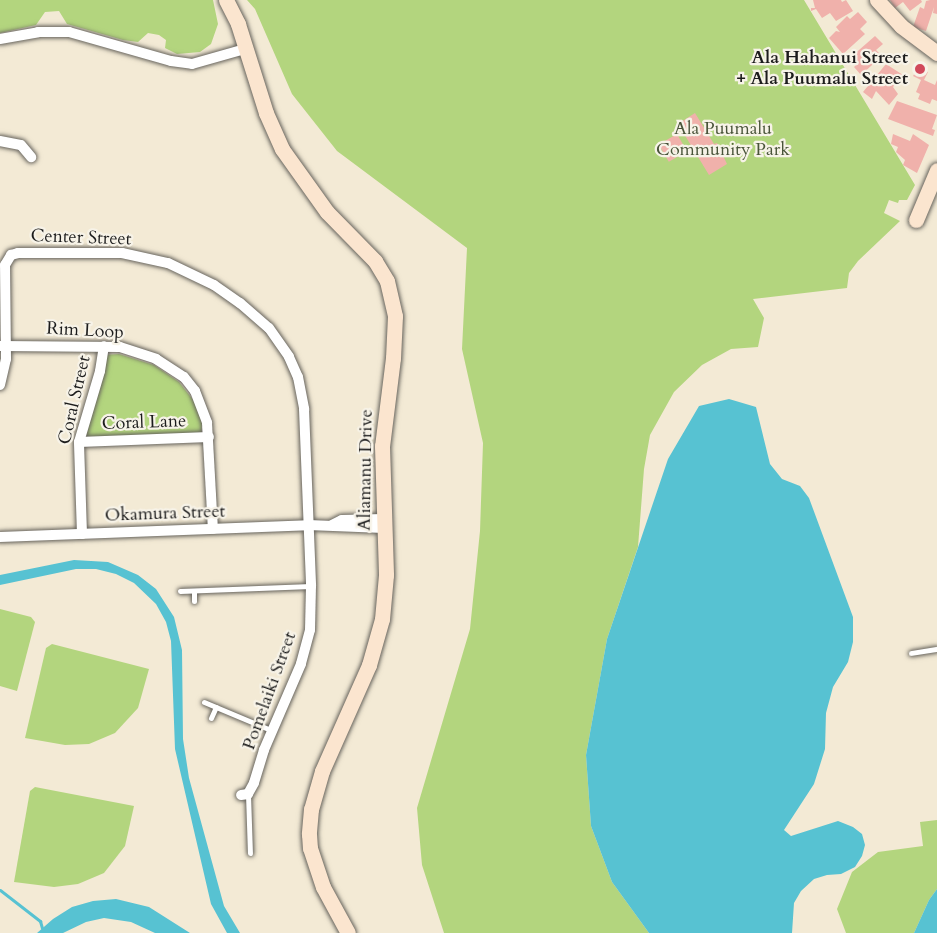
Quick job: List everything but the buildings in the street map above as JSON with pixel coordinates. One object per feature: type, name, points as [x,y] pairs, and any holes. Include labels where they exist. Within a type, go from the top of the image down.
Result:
[{"type":"street","name":"Aliamanu Drive","points":[[226,0],[238,24],[270,122],[289,162],[327,212],[375,261],[389,288],[396,331],[384,416],[386,575],[379,633],[361,686],[322,771],[310,816],[309,834],[313,859],[324,887],[348,933]]},
{"type":"street","points":[[878,0],[901,26],[937,53]]},
{"type":"street","points":[[0,39],[38,32],[69,32],[171,61],[192,64],[245,49]]},
{"type":"street","points":[[0,141],[21,145],[31,157]]},
{"type":"street","points":[[916,220],[937,170]]},
{"type":"street","name":"Center Street","points":[[3,346],[5,264],[15,254],[122,253],[168,263],[213,285],[240,303],[269,328],[294,366],[304,409],[308,525]]},
{"type":"street","points":[[0,385],[5,368],[3,346]]},
{"type":"street","name":"Rim Loop","points":[[3,346],[104,346],[142,352],[170,366],[184,377],[202,406],[209,437],[213,529]]},
{"type":"street","name":"Coral Street","points":[[82,534],[79,442],[102,364],[104,346]]},
{"type":"street","name":"Coral Lane","points":[[79,442],[209,437]]},
{"type":"street","name":"Okamura Street","points":[[0,537],[332,525],[342,520],[384,523]]},
{"type":"street","name":"Pomelaiki Street","points":[[245,795],[305,653],[311,619],[308,525]]},
{"type":"lane","points":[[180,591],[311,586]]},
{"type":"lane","points":[[194,591],[194,601]]},
{"type":"lane","points":[[910,653],[937,649]]},
{"type":"lane","points":[[204,702],[273,731]]},
{"type":"lane","points":[[211,718],[216,707]]},
{"type":"lane","name":"Pomelaiki Street","points":[[245,795],[250,853]]},
{"type":"green space","points":[[0,0],[213,0],[218,24],[211,44],[200,52],[177,54],[165,48],[166,40],[159,35],[148,33],[138,42],[123,40],[67,24],[59,11],[45,12],[36,25],[0,33]]},
{"type":"green space","name":"Ala Puumalu Community Park","points":[[247,0],[804,0],[915,185],[907,200],[899,200],[898,203],[889,200],[884,213],[900,221],[858,261],[849,273],[847,288],[753,299],[764,318],[758,347],[731,349],[702,365],[674,392],[650,435],[644,469],[638,547],[607,639],[586,755],[591,826],[612,882],[649,933],[444,933],[422,865],[417,808],[470,629],[480,531],[483,443],[462,349],[467,248],[337,151],[292,94],[255,9]]},
{"type":"green space","points":[[119,354],[154,365],[179,382],[194,401],[202,423],[201,438],[79,442],[103,355]]},
{"type":"green space","points":[[0,609],[31,617],[35,622],[17,691],[0,686]]},
{"type":"green space","points":[[52,644],[149,669],[138,708],[115,733],[89,744],[65,745],[25,738],[46,648]]},
{"type":"green space","points":[[35,787],[134,806],[125,846],[104,873],[78,884],[54,887],[14,882],[30,791]]},
{"type":"green space","points":[[937,820],[937,889],[929,900],[914,933],[846,933],[837,909],[852,872],[878,852],[923,846],[920,822]]},
{"type":"water","points":[[729,399],[756,407],[770,464],[782,479],[800,486],[809,498],[853,617],[853,642],[848,662],[833,687],[826,713],[825,749],[814,784],[784,830],[791,836],[838,821],[853,827],[862,834],[865,845],[862,856],[855,867],[841,874],[814,879],[801,891],[794,903],[792,933],[649,933],[612,882],[591,826],[586,755],[607,639],[668,459],[699,406]]},
{"type":"water","points":[[74,560],[108,562],[138,575],[156,589],[174,617],[182,650],[183,739],[189,778],[224,906],[240,933],[227,933],[211,904],[175,749],[171,641],[166,622],[156,604],[134,583],[116,574],[96,569],[76,569],[0,585],[0,575]]},
{"type":"water","points":[[937,889],[937,933],[914,933],[929,900]]},
{"type":"water","points":[[116,899],[149,907],[190,933],[155,933],[131,922],[104,918],[86,922],[63,933],[37,933],[72,907],[93,901]]},
{"type":"waterway","points":[[0,890],[40,921],[42,928]]},
{"type":"place","name":"Ala Hahanui Street + Ala Puumalu Street","points":[[920,69]]}]
